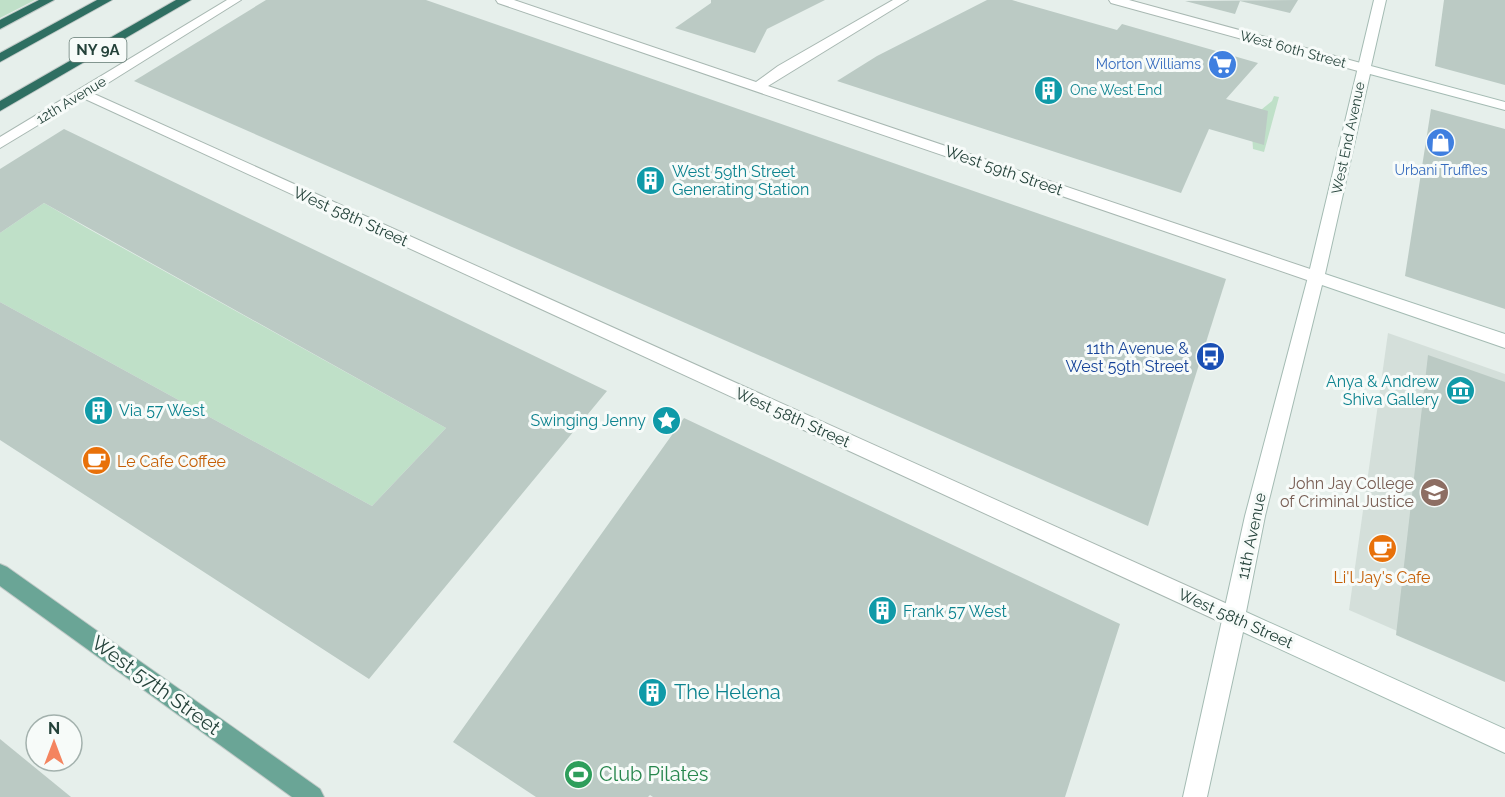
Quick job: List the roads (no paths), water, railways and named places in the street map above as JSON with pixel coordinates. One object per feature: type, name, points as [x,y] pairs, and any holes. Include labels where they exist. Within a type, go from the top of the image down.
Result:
[{"type":"highway","points":[[0,25],[48,0]]},
{"type":"highway","name":"NY 9A","points":[[0,58],[106,0]]},
{"type":"highway","name":"NY 9A","points":[[5,104],[185,0]]},
{"type":"main road","name":"West 57th Street","points":[[0,573],[312,797]]},
{"type":"street","name":"12th Avenue","points":[[0,142],[235,0]]},
{"type":"street","name":"West 59th Street","points":[[502,0],[1505,341]]},
{"type":"street","points":[[759,86],[783,69],[902,0]]},
{"type":"street","name":"West 60th Street","points":[[1115,0],[1505,106]]},
{"type":"street","name":"West End Avenue","points":[[1316,277],[1380,0]]},
{"type":"street","name":"West 58th Street","points":[[82,93],[1505,741]]},
{"type":"street","name":"11th Avenue","points":[[1195,797],[1269,454],[1316,277]]},
{"type":"place","name":"Morton Williams","points":[[1222,64]]},
{"type":"place","name":"One West End","points":[[1049,90]]},
{"type":"place","name":"Urbani Truffles","points":[[1441,143]]},
{"type":"place","name":"West 59th Street Generating Station","points":[[651,180]]},
{"type":"place","name":"11th Avenue & West 59th Street","points":[[1210,357]]},
{"type":"place","name":"Anya & Andrew Shiva Gallery","points":[[1460,390]]},
{"type":"place","name":"Via 57 West","points":[[98,410]]},
{"type":"place","name":"Swinging Jenny","points":[[667,420]]},
{"type":"place","name":"Le Cafe Coffee","points":[[96,461]]},
{"type":"place","name":"John Jay College of Criminal Justice","points":[[1435,492]]},
{"type":"place","name":"Li'l Jay's Cafe","points":[[1382,549]]},
{"type":"place","name":"Frank 57 West","points":[[882,611]]},
{"type":"place","name":"The Helena","points":[[653,692]]},
{"type":"place","name":"Club Pilates","points":[[578,774]]}]
